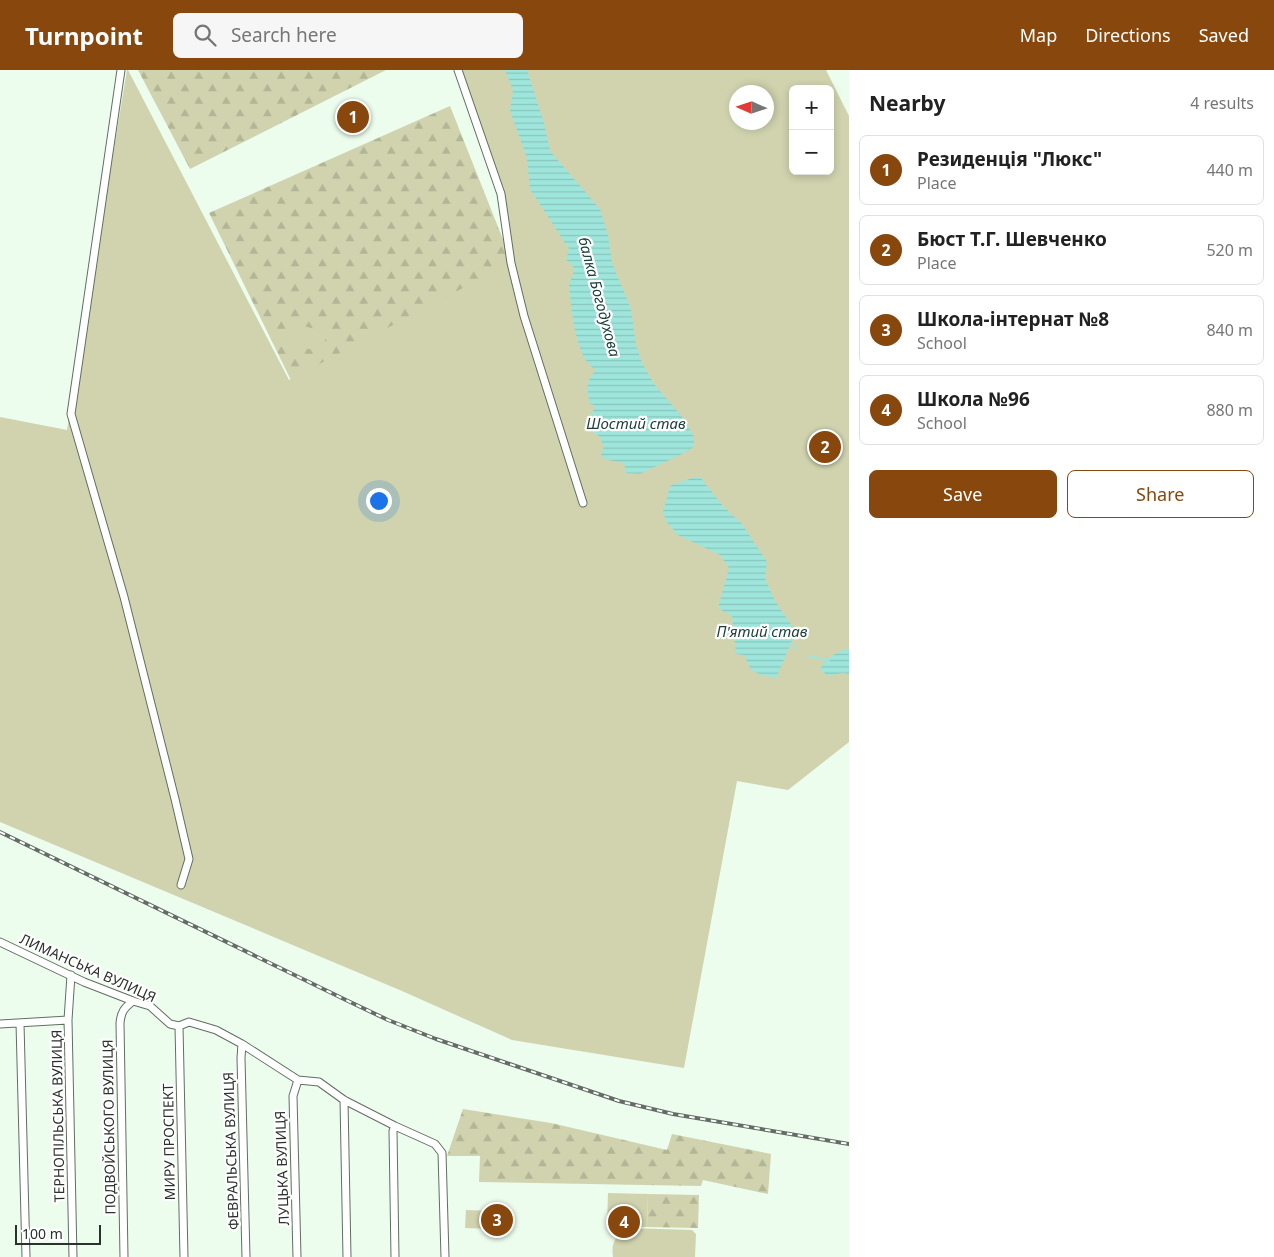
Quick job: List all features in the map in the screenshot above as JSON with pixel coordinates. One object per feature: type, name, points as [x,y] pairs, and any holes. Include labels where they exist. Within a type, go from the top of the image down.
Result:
[{"type":"street","points":[[120,70],[71,414],[124,597],[175,799],[188,859],[180,885]]},
{"type":"street","points":[[458,70],[500,194],[511,262],[524,316],[583,503]]},
{"type":"street","name":"ЛИМАНСЬКА ВУЛИЦЯ","points":[[0,942],[71,976],[150,1006],[170,1024],[179,1026]]},
{"type":"street","name":"ТЕРНОПІЛЬСЬКА ВУЛИЦЯ","points":[[71,976],[68,1020],[73,1257]]},
{"type":"street","name":"ПОДВОЙСЬКОГО ВУЛИЦЯ","points":[[124,1257],[120,1023],[124,1008],[133,1001]]},
{"type":"street","points":[[0,1024],[68,1020]]},
{"type":"street","points":[[179,1026],[189,1022],[216,1030],[242,1044],[298,1080],[319,1082],[344,1100],[435,1144],[442,1153],[445,1257]]},
{"type":"street","points":[[20,1023],[26,1257]]},
{"type":"street","name":"МИРУ ПРОСПЕКТ","points":[[179,1026],[184,1257]]},
{"type":"street","name":"ФЕВРАЛЬСЬКА ВУЛИЦЯ","points":[[242,1044],[246,1257]]},
{"type":"street","name":"ЛУЦЬКА ВУЛИЦЯ","points":[[298,1080],[293,1096],[298,1257]]},
{"type":"street","points":[[344,1100],[347,1257]]},
{"type":"street","points":[[395,1126],[393,1131],[395,1257]]},
{"type":"green space","points":[[127,70],[289,380],[514,261],[501,185],[461,70],[826,70],[834,85],[789,85],[789,175],[834,175],[834,86],[849,116],[849,742],[788,790],[737,781],[684,1068],[512,1040],[402,991],[0,822],[0,417],[67,430]]},
{"type":"green space","points":[[138,70],[386,70],[190,169]]},
{"type":"green space","points":[[450,106],[589,456],[720,570],[687,750],[534,876],[209,213]]},
{"type":"green space","points":[[288,322],[327,332],[322,352],[283,343]]},
{"type":"green space","points":[[463,1109],[551,1123],[667,1150],[672,1134],[771,1154],[768,1194],[703,1180],[701,1186],[479,1182],[480,1156],[447,1156]]},
{"type":"green space","points":[[608,1193],[648,1194],[647,1227],[607,1227]]},
{"type":"green space","points":[[648,1194],[699,1195],[698,1228],[647,1227]]},
{"type":"green space","points":[[466,1210],[494,1211],[494,1229],[465,1228]]},
{"type":"green space","points":[[626,1228],[692,1230],[696,1234],[695,1257],[613,1257],[615,1241]]},
{"type":"water","name":"Шостий став","points":[[505,70],[527,70],[544,123],[550,151],[600,209],[608,235],[612,263],[631,309],[636,345],[642,363],[654,384],[684,419],[694,437],[694,447],[640,474],[626,473],[624,463],[604,459],[601,454],[604,447],[599,436],[592,432],[588,415],[593,413],[594,405],[590,404],[588,386],[590,377],[597,370],[590,365],[579,345],[569,284],[574,270],[572,265],[566,260],[569,249],[530,189],[527,158],[510,111],[513,90]]},
{"type":"water","name":"П'ятий став","points":[[700,477],[723,506],[742,524],[767,562],[765,578],[775,601],[796,632],[776,678],[761,675],[751,670],[744,655],[736,654],[732,616],[718,608],[729,568],[720,555],[678,535],[666,521],[663,512],[670,486]]},
{"type":"water","points":[[845,649],[849,649],[849,674],[842,673],[829,676],[820,670],[827,660]]},
{"type":"waterway","name":"балка Богодухова","points":[[791,643],[796,648]]},
{"type":"waterway","name":"балка Богодухова","points":[[809,656],[829,661]]},
{"type":"railway","points":[[0,832],[388,1020],[436,1039],[619,1101],[673,1114],[849,1144]]},
{"type":"place","name":"Резиденція \"Люкс\"","points":[[353,117]]},
{"type":"place","name":"Бюст Т.Г. Шевченко","points":[[825,447]]},
{"type":"place","name":"Школа-інтернат №8","points":[[497,1220]]},
{"type":"place","name":"Школа №96","points":[[624,1222]]}]
